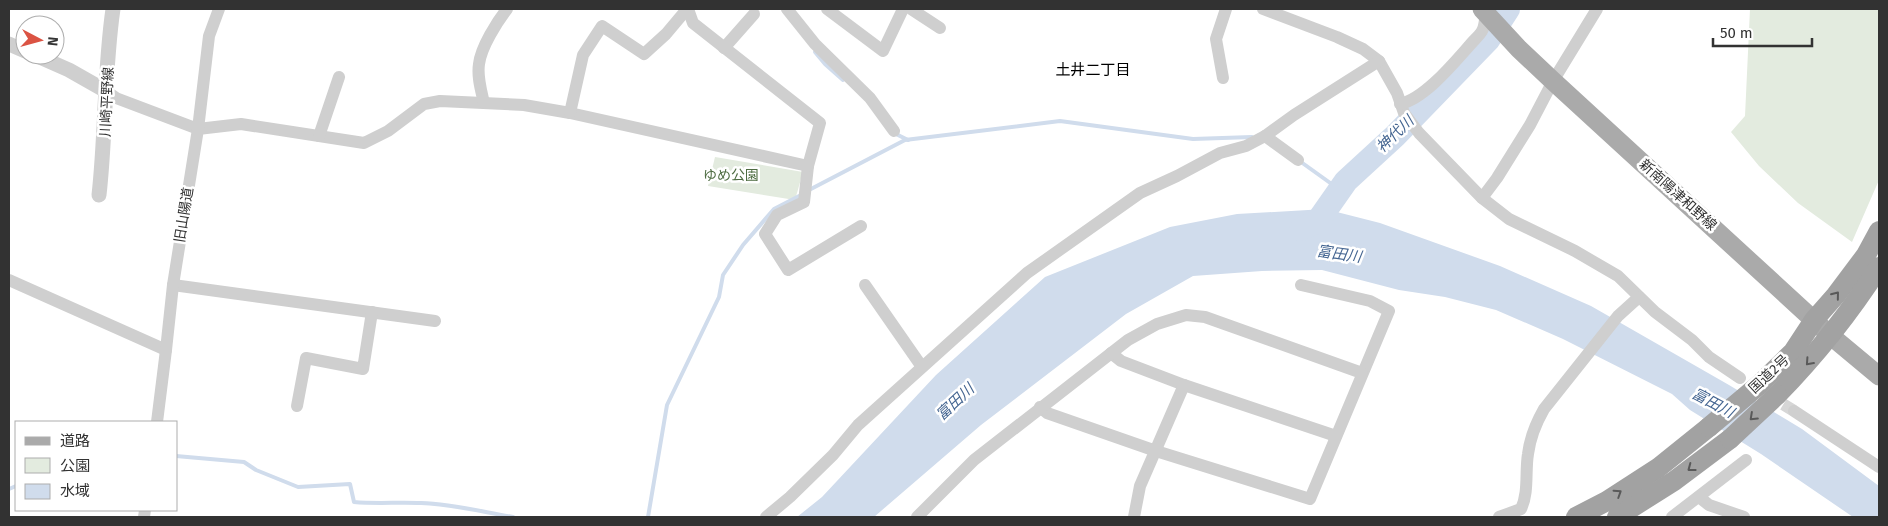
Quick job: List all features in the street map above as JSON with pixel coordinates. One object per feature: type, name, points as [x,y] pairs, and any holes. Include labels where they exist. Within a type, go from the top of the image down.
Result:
[{"type":"highway","name":"国道2号","points":[[1576,517],[1607,501],[1658,468],[1759,385],[1793,352],[1814,320],[1836,295],[1866,255],[1879,231]]},
{"type":"highway","name":"国道2号","points":[[1617,517],[1674,481],[1730,439],[1777,396],[1831,336],[1879,267]]},
{"type":"main road","name":"新南陽津和野線","points":[[1490,17],[1553,81],[1831,336],[1879,376]]},
{"type":"street","name":"川崎平野線","points":[[99,195],[114,9]]},
{"type":"street","name":"旧山陽道","points":[[157,421],[173,285],[198,129],[209,36],[219,9]]},
{"type":"street","points":[[484,103],[478,78],[479,63],[495,25],[507,9]]},
{"type":"street","points":[[570,113],[583,55],[602,26],[644,54],[666,34],[687,9],[693,23],[820,123],[808,166],[804,202],[777,215],[765,234],[788,270],[861,226]]},
{"type":"street","points":[[787,9],[815,44],[870,98],[894,131]]},
{"type":"street","points":[[827,9],[882,51],[903,9]]},
{"type":"street","points":[[911,9],[940,28]]},
{"type":"street","points":[[1223,78],[1216,39],[1226,9]]},
{"type":"street","points":[[1263,9],[1337,37],[1363,49],[1379,61],[1398,93],[1402,108],[1419,133],[1482,198],[1509,219],[1575,251],[1618,276],[1710,358],[1740,378]]},
{"type":"street","points":[[1482,198],[1497,178],[1530,125],[1553,81],[1597,9]]},
{"type":"street","points":[[724,48],[754,14]]},
{"type":"street","points":[[1402,108],[1448,69],[1482,31],[1490,17]]},
{"type":"street","points":[[766,517],[790,497],[833,455],[858,425],[1027,273],[1140,193],[1177,176],[1220,152],[1246,146],[1265,136],[1294,115],[1379,61]]},
{"type":"street","points":[[58,65],[116,98],[198,129],[241,124],[364,144],[388,131],[424,104],[440,101],[524,105],[570,113],[808,166]]},
{"type":"street","points":[[319,136],[339,77]]},
{"type":"street","points":[[1265,136],[1298,160]]},
{"type":"street","points":[[9,280],[166,350]]},
{"type":"street","points":[[1040,407],[1047,413],[1156,452],[1310,499],[1388,311],[1370,301],[1301,284]]},
{"type":"street","points":[[173,285],[435,321]]},
{"type":"street","points":[[865,285],[922,367]]},
{"type":"street","points":[[1500,517],[1521,509],[1525,501],[1528,452],[1535,425],[1544,409],[1618,316],[1639,296]]},
{"type":"street","points":[[297,406],[306,358],[364,369],[372,312]]},
{"type":"street","points":[[917,517],[974,460],[1128,340],[1157,324],[1186,315],[1205,317],[1362,373]]},
{"type":"street","points":[[1111,353],[1121,361],[1184,385],[1336,436]]},
{"type":"street","points":[[1134,517],[1140,486],[1184,385]]},
{"type":"street","points":[[1794,411],[1879,467]]},
{"type":"street","points":[[1672,517],[1746,460]]},
{"type":"street","points":[[1699,497],[1709,505],[1744,517]]},
{"type":"green space","points":[[1750,9],[1879,9],[1879,180],[1852,242],[1798,203],[1759,166],[1731,132],[1745,116]]},
{"type":"green space","name":"ゆめ公園","points":[[715,157],[803,172],[795,200],[708,186]]},
{"type":"water","name":"富田川","points":[[1325,209],[1380,223],[1500,266],[1591,306],[1802,429],[1879,486],[1879,517],[1853,517],[1761,454],[1690,410],[1672,394],[1563,339],[1496,310],[1445,297],[1399,290],[1322,270],[1262,271],[1193,276],[1126,314],[981,425],[874,517],[797,517],[822,497],[936,375],[1045,277],[1170,227],[1237,214]]},
{"type":"waterway","name":"神代川","points":[[1301,229],[1318,221],[1346,181],[1395,136],[1488,40],[1508,9]]},
{"type":"waterway","points":[[815,52],[843,80]]},
{"type":"waterway","points":[[809,190],[905,140],[1060,121],[1193,139],[1252,137]]},
{"type":"waterway","points":[[894,133],[908,140]]},
{"type":"waterway","points":[[1301,162],[1340,190]]},
{"type":"waterway","points":[[648,517],[667,405],[719,297],[723,275],[743,245],[774,209],[803,194]]},
{"type":"waterway","points":[[178,456],[244,462],[256,470],[298,487],[350,484],[354,502],[433,504],[513,517]]},
{"type":"waterway","points":[[9,489],[15,486]]},
{"type":"tunnel","points":[[1768,395],[1794,411]]},
{"type":"district","name":"土井二丁目","points":[[1093,70]]}]
